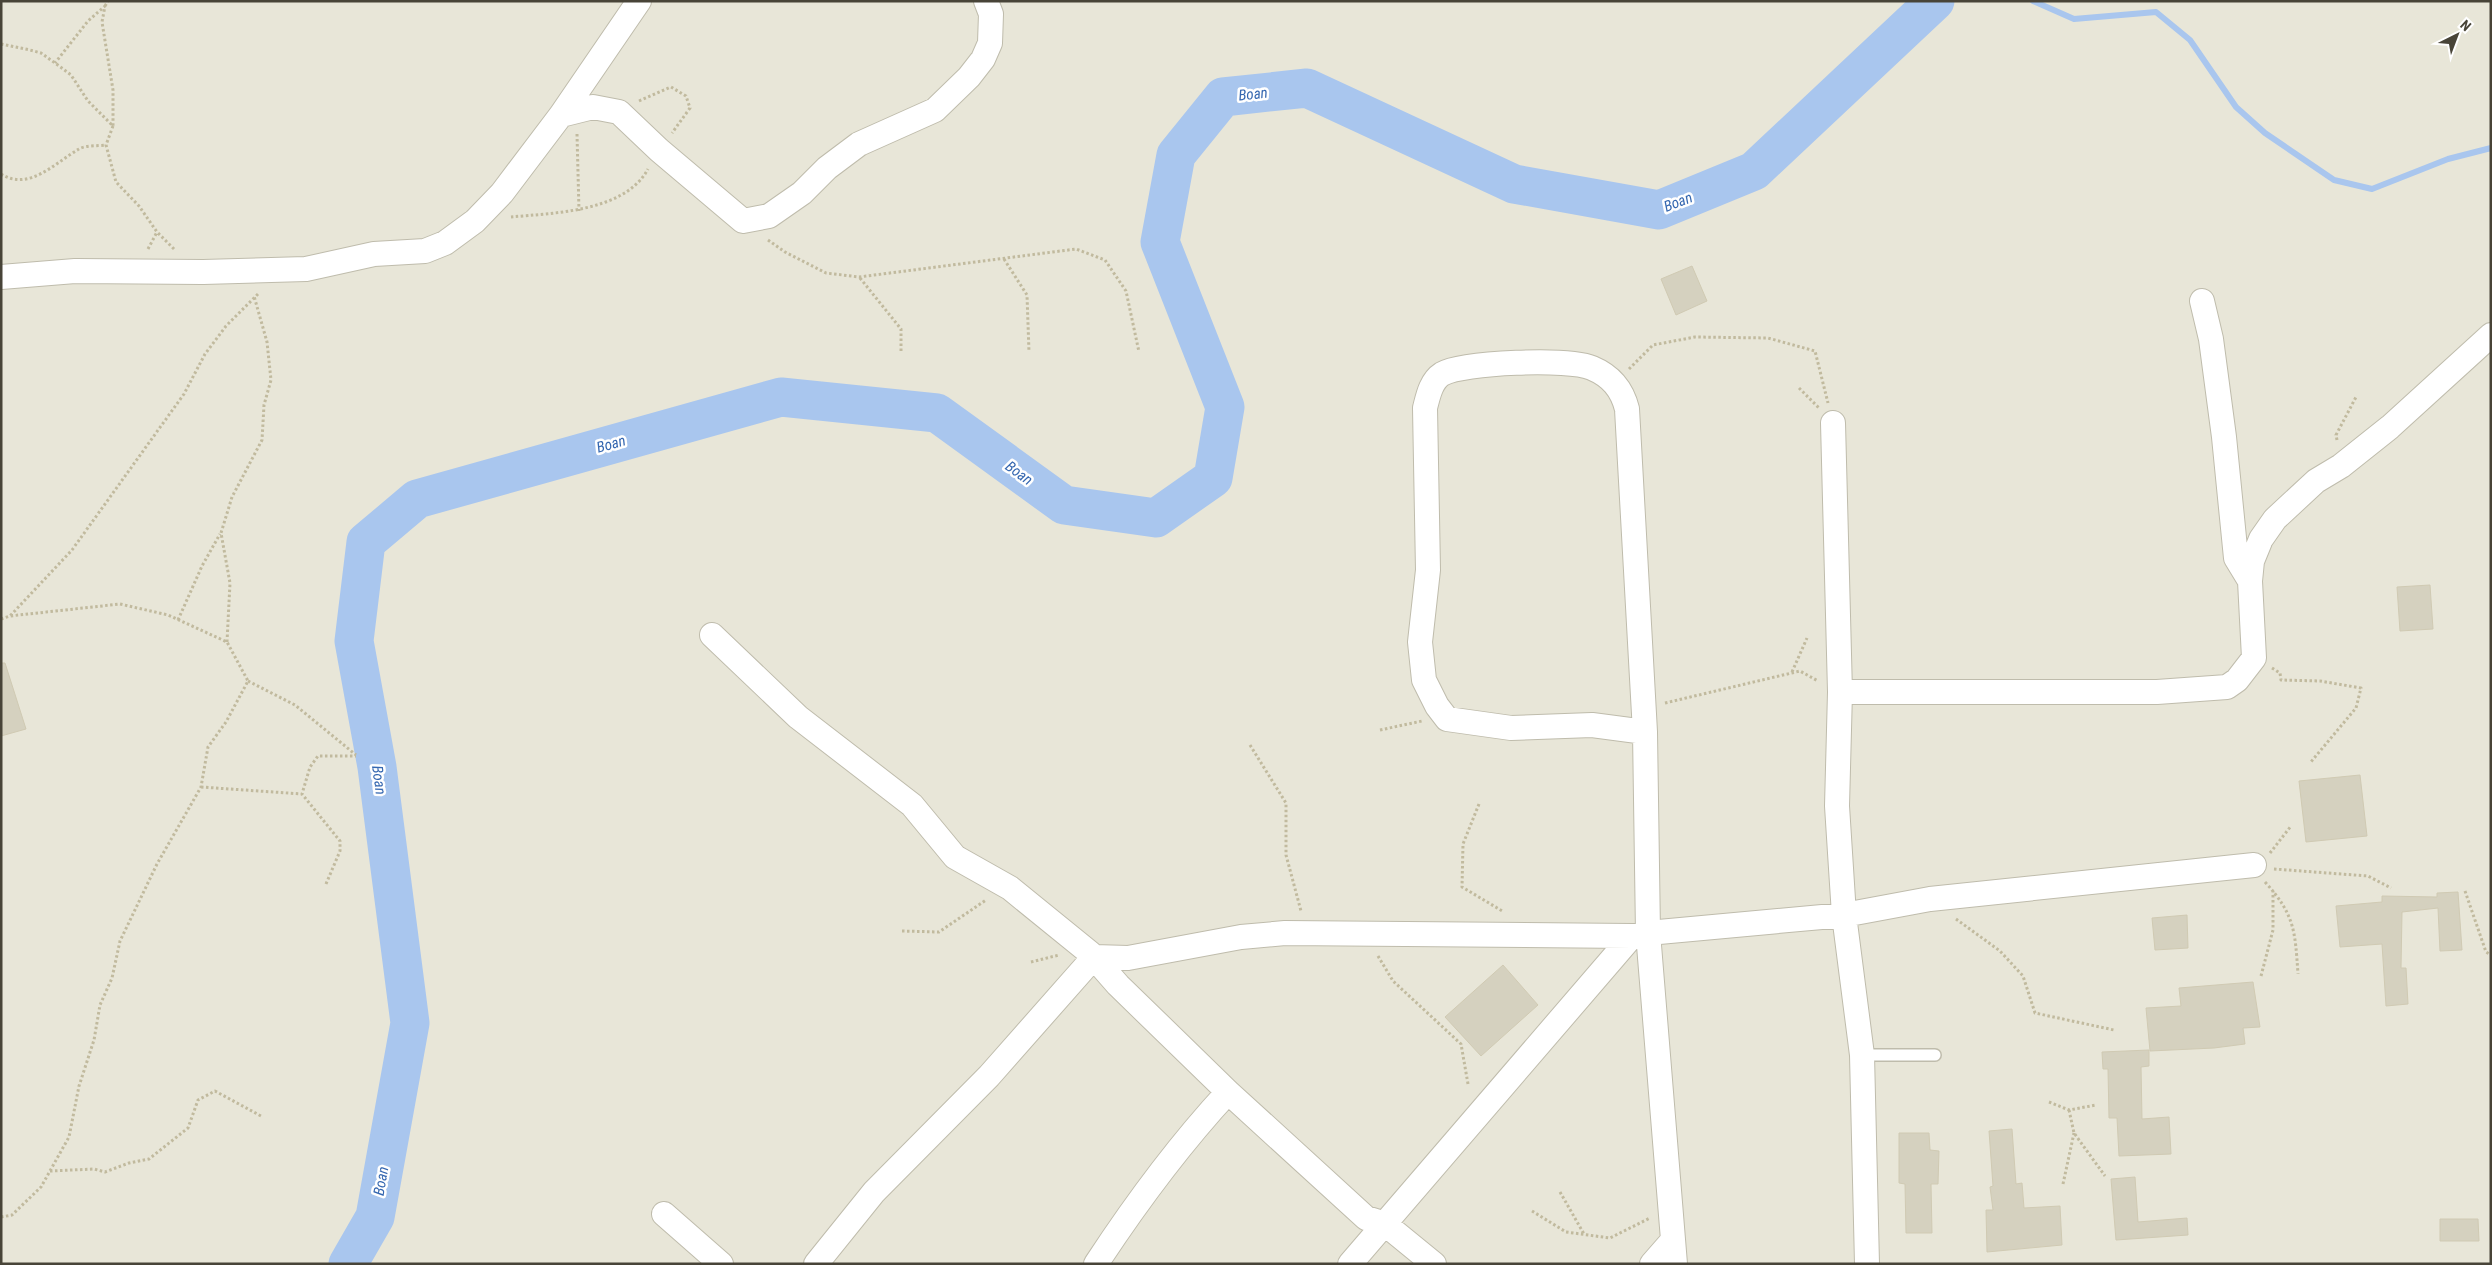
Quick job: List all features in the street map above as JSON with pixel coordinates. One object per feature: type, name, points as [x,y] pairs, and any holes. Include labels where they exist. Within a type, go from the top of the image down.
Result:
[{"type":"street","points":[[1,277],[75,271],[243,272],[306,269],[374,254],[425,251],[445,243],[475,221],[502,194],[569,113],[639,1]]},
{"type":"street","points":[[569,113],[602,108],[619,112],[659,150],[744,221],[769,216],[802,193],[827,168],[860,144],[935,110],[969,77],[983,59],[990,43],[991,14],[986,1]]},
{"type":"street","points":[[2202,301],[2211,339],[2224,436],[2236,558],[2250,581]]},
{"type":"street","points":[[1840,692],[2157,692],[2227,686],[2238,680],[2254,658],[2250,581],[2252,561],[2261,539],[2275,519],[2316,481],[2341,466],[2390,427],[2491,335]]},
{"type":"street","points":[[1645,732],[1592,724],[1511,728],[1448,719],[1437,706],[1424,680],[1420,642],[1428,570],[1425,408],[1430,388],[1440,375],[1460,367],[1553,362],[1589,366],[1614,382],[1623,394],[1627,409],[1645,732],[1640,935],[1672,1209],[1675,1264]]},
{"type":"street","points":[[1833,423],[1840,692],[1837,806],[1844,914],[1862,1055],[1867,1264]]},
{"type":"street","points":[[712,635],[798,717],[912,806],[954,857],[1008,886],[1094,957],[1118,985],[1228,1092],[1366,1218],[1385,1224],[1434,1264]]},
{"type":"street","points":[[816,1264],[874,1192],[988,1076],[1094,957],[1128,958],[1241,937],[1307,933],[1640,935],[1844,914],[1930,899],[2254,865]]},
{"type":"street","points":[[1350,1264],[1640,935]]},
{"type":"street","points":[[1096,1264],[1139,1201],[1199,1122],[1228,1092]]},
{"type":"street","points":[[664,1214],[721,1264]]},
{"type":"street","points":[[1652,1264],[1673,1240]]},
{"type":"lane","points":[[1862,1055],[1935,1055]]},
{"type":"path","points":[[55,63],[88,21],[108,1]]},
{"type":"path","points":[[105,6],[102,22],[113,90],[113,126],[106,145],[116,182],[139,206],[157,232],[176,251]]},
{"type":"path","points":[[1,44],[41,53],[55,63],[71,75],[88,102],[113,126]]},
{"type":"path","points":[[475,221],[579,210],[618,196],[644,176],[659,150],[690,108],[686,96],[671,87],[619,112]]},
{"type":"path","points":[[569,113],[579,210]]},
{"type":"path","points":[[1,174],[8,179],[29,178],[45,172],[80,147],[106,145]]},
{"type":"path","points":[[744,221],[785,252],[826,273],[859,277],[1076,249],[1105,260],[1126,291],[1139,352]]},
{"type":"path","points":[[1004,259],[1027,295],[1029,352]]},
{"type":"path","points":[[178,620],[202,566],[221,533],[232,497],[262,440],[264,405],[271,380],[267,342],[248,278],[243,272]]},
{"type":"path","points":[[859,277],[901,329],[901,352]]},
{"type":"path","points":[[10,616],[72,550],[184,394],[205,354],[226,326],[254,296],[267,289]]},
{"type":"path","points":[[1614,382],[1653,345],[1695,337],[1768,338],[1814,352],[1833,423]]},
{"type":"path","points":[[2341,466],[2336,435],[2356,397]]},
{"type":"path","points":[[221,533],[230,583],[227,642],[248,681],[295,705],[356,756],[318,756],[310,767],[302,794]]},
{"type":"path","points":[[1,619],[10,616],[120,604],[178,620],[227,642]]},
{"type":"path","points":[[1791,673],[1807,638]]},
{"type":"path","points":[[2254,658],[2280,673],[2281,680],[2320,681],[2361,688],[2356,708],[2310,763]]},
{"type":"path","points":[[1644,708],[1800,671],[1840,692]]},
{"type":"path","points":[[1,1217],[12,1215],[41,1187],[69,1137],[78,1086],[94,1040],[100,1005],[112,978],[120,941],[157,864],[201,787],[208,747],[226,722],[248,681]]},
{"type":"path","points":[[1380,730],[1414,722],[1448,719]]},
{"type":"path","points":[[1250,745],[1286,802],[1286,855],[1307,933]]},
{"type":"path","points":[[201,787],[302,794],[340,841],[340,851],[326,884]]},
{"type":"path","points":[[1479,804],[1463,844],[1462,886],[1511,916]]},
{"type":"path","points":[[2254,865],[2265,858],[2291,826]]},
{"type":"path","points":[[2254,865],[2290,872],[2368,876],[2391,888]]},
{"type":"path","points":[[2254,865],[2262,879],[2283,902],[2295,930],[2298,974]]},
{"type":"path","points":[[902,931],[938,932],[1008,886]]},
{"type":"path","points":[[2261,976],[2273,930],[2272,890]]},
{"type":"path","points":[[2465,891],[2486,952],[2491,955]]},
{"type":"path","points":[[1930,899],[2000,951],[2023,976],[2035,1013],[2114,1030]]},
{"type":"path","points":[[1364,934],[1393,980],[1461,1044],[1468,1084]]},
{"type":"path","points":[[50,1171],[94,1169],[105,1172],[129,1163],[149,1159],[188,1128],[198,1100],[215,1091],[261,1116]]},
{"type":"path","points":[[2050,1102],[2069,1110],[2096,1104]]},
{"type":"path","points":[[2069,1110],[2074,1133],[2105,1176]]},
{"type":"path","points":[[2063,1184],[2074,1133]]},
{"type":"path","points":[[1560,1192],[1584,1234]]},
{"type":"path","points":[[1532,1211],[1566,1232],[1610,1238],[1627,1231],[1635,1224],[1672,1209]]},
{"type":"shaded area","points":[[1,1],[2491,1],[2491,1264],[1,1264]]},
{"type":"building","points":[[1692,266],[1707,301],[1676,315],[1661,279]]},
{"type":"building","points":[[2430,585],[2433,629],[2400,631],[2397,587]]},
{"type":"building","points":[[1,663],[5,663],[26,729],[1,736]]},
{"type":"building","points":[[2360,775],[2367,836],[2306,842],[2299,781]]},
{"type":"building","points":[[2458,892],[2462,950],[2440,951],[2438,908],[2402,912],[2401,968],[2406,968],[2408,1004],[2386,1006],[2382,944],[2340,947],[2336,906],[2382,902],[2382,896],[2437,897],[2437,893]]},
{"type":"building","points":[[2187,915],[2188,948],[2155,950],[2152,918]]},
{"type":"building","points":[[1503,965],[1538,1005],[1481,1056],[1445,1017]]},
{"type":"building","points":[[2253,982],[2260,1027],[2243,1028],[2245,1044],[2214,1048],[2150,1051],[2146,1008],[2181,1006],[2179,988]]},
{"type":"building","points":[[2149,1050],[2149,1066],[2141,1067],[2142,1119],[2169,1117],[2171,1154],[2119,1156],[2117,1118],[2109,1118],[2108,1069],[2103,1069],[2102,1052]]},
{"type":"building","points":[[2012,1129],[2016,1184],[2022,1183],[2024,1208],[2060,1206],[2062,1245],[1987,1252],[1986,1210],[1993,1210],[1990,1187],[1993,1186],[1989,1131]]},
{"type":"building","points":[[1899,1133],[1929,1133],[1930,1150],[1939,1151],[1938,1184],[1931,1184],[1932,1233],[1906,1233],[1905,1184],[1899,1183]]},
{"type":"building","points":[[2135,1177],[2138,1222],[2187,1218],[2188,1235],[2116,1240],[2111,1179]]},
{"type":"building","points":[[2440,1219],[2478,1219],[2479,1241],[2440,1241]]},
{"type":"waterway","name":"Boan","points":[[348,1264],[375,1217],[410,1023],[377,767],[354,641],[366,542],[417,499],[781,397],[937,413],[1064,505],[1156,518],[1213,478],[1225,407],[1160,242],[1176,155],[1223,97],[1307,88],[1514,184],[1659,210],[1754,171],[1935,1]]},
{"type":"waterway","points":[[2033,1],[2074,19],[2156,12],[2190,40],[2236,107],[2265,133],[2334,180],[2372,189],[2448,159],[2491,148]]}]
